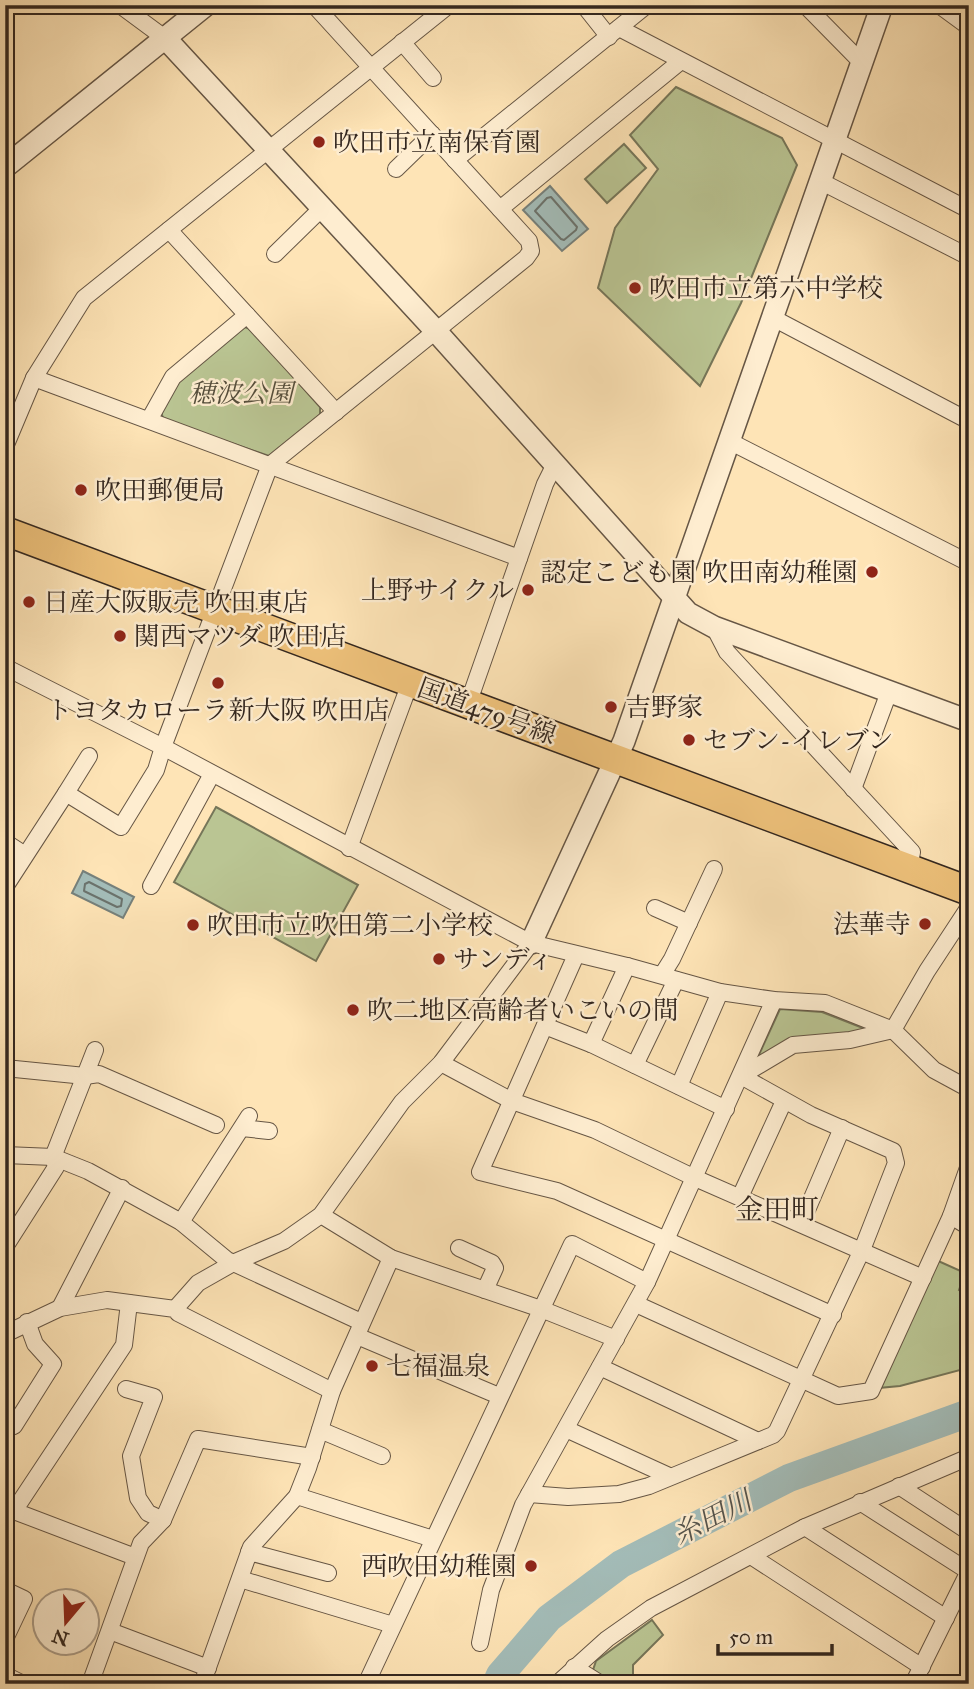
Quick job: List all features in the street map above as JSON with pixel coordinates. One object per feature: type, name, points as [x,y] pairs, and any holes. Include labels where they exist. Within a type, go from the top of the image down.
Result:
[{"type":"highway","name":"国道479号線","points":[[5,531],[969,891]]},
{"type":"street","points":[[120,5],[166,39],[269,149],[674,594],[688,613],[714,627],[969,721]]},
{"type":"street","points":[[5,167],[206,5]]},
{"type":"street","points":[[66,793],[121,827],[156,770],[270,465],[526,258],[531,251],[529,241],[314,5]]},
{"type":"street","points":[[5,447],[34,378],[84,298],[449,5]]},
{"type":"street","points":[[589,5],[586,8],[614,32],[681,61],[969,210]]},
{"type":"street","points":[[455,160],[647,5]]},
{"type":"street","points":[[805,5],[862,63]]},
{"type":"street","points":[[175,1309],[198,1283],[235,1262],[284,1241],[321,1215],[402,1102],[441,1063],[531,943],[616,759],[882,5]]},
{"type":"street","points":[[939,5],[969,27]]},
{"type":"street","points":[[402,42],[433,78]]},
{"type":"street","points":[[500,209],[681,61]]},
{"type":"street","points":[[396,169],[432,135]]},
{"type":"street","points":[[820,181],[969,257]]},
{"type":"street","points":[[275,254],[323,208]]},
{"type":"street","points":[[169,230],[336,412]]},
{"type":"street","points":[[149,420],[173,377],[247,315]]},
{"type":"street","points":[[773,318],[969,421]]},
{"type":"street","points":[[34,378],[519,558]]},
{"type":"street","points":[[729,441],[969,563]]},
{"type":"street","points":[[468,704],[545,484],[555,464]]},
{"type":"street","points":[[714,627],[727,652],[912,852],[909,869]]},
{"type":"street","points":[[5,667],[163,747],[531,943],[627,965],[720,992],[774,1000],[825,1003],[893,1030],[934,1070],[969,1089]]},
{"type":"street","points":[[349,848],[411,682]]},
{"type":"street","points":[[853,789],[889,692]]},
{"type":"street","points":[[5,887],[89,757]]},
{"type":"street","points":[[151,886],[212,774]]},
{"type":"street","points":[[5,842],[25,855]]},
{"type":"street","points":[[635,1065],[669,977],[672,959],[714,869]]},
{"type":"street","points":[[741,1076],[793,1045],[850,1040],[893,1030],[969,907]]},
{"type":"street","points":[[655,908],[689,923]]},
{"type":"street","points":[[576,955],[480,1172],[557,1191],[833,1315]]},
{"type":"street","points":[[591,1044],[627,965]]},
{"type":"street","points":[[679,1086],[720,992]]},
{"type":"street","points":[[480,1643],[491,1590],[529,1494],[647,1282],[774,1000]]},
{"type":"street","points":[[545,1026],[591,1044],[726,1109]]},
{"type":"street","points":[[5,1247],[56,1167],[53,1157],[94,1051]]},
{"type":"street","points":[[441,1063],[512,1101],[595,1130],[695,1178],[923,1278]]},
{"type":"street","points":[[5,1068],[85,1076],[99,1074],[216,1125]]},
{"type":"street","points":[[529,1494],[568,1497],[619,1494],[649,1486],[774,1435],[778,1431],[862,1250],[896,1163],[893,1151],[784,1101],[741,1076]]},
{"type":"street","points":[[740,1197],[784,1101]]},
{"type":"street","points":[[181,1222],[245,1122],[269,1131]]},
{"type":"street","points":[[801,1224],[842,1128]]},
{"type":"street","points":[[5,1156],[53,1157],[88,1171],[181,1222],[227,1260],[359,1329],[499,1396]]},
{"type":"street","points":[[636,1304],[838,1396],[872,1391],[951,1216],[969,1165]]},
{"type":"street","points":[[60,1308],[122,1188]]},
{"type":"street","points":[[321,1215],[391,1258],[616,1339]]},
{"type":"street","points":[[951,1216],[969,1227]]},
{"type":"street","points":[[366,1684],[572,1244],[647,1282]]},
{"type":"street","points":[[459,1248],[492,1263],[495,1268],[485,1290]]},
{"type":"street","points":[[202,1684],[251,1547],[297,1496],[332,1391],[391,1258]]},
{"type":"street","points":[[5,1334],[60,1308],[107,1300],[175,1309],[178,1313],[332,1391]]},
{"type":"street","points":[[130,1303],[124,1345],[14,1511],[135,1557]]},
{"type":"street","points":[[5,1421],[14,1426],[53,1364],[35,1344],[27,1322]]},
{"type":"street","points":[[600,1367],[758,1441]]},
{"type":"street","points":[[126,1389],[154,1397],[131,1457],[138,1498],[148,1513],[163,1520]]},
{"type":"street","points":[[566,1429],[669,1476]]},
{"type":"street","points":[[320,1430],[382,1456]]},
{"type":"street","points":[[90,1684],[141,1543],[163,1520],[198,1439],[312,1457]]},
{"type":"street","points":[[557,1684],[607,1639],[651,1608],[805,1527],[969,1457]]},
{"type":"street","points":[[899,1486],[969,1532]]},
{"type":"street","points":[[297,1496],[433,1539]]},
{"type":"street","points":[[860,1502],[969,1571],[913,1684]]},
{"type":"street","points":[[805,1527],[946,1618]]},
{"type":"street","points":[[250,1552],[328,1573]]},
{"type":"street","points":[[751,1556],[922,1667]]},
{"type":"street","points":[[240,1579],[393,1625]]},
{"type":"street","points":[[5,1590],[24,1599],[5,1639]]},
{"type":"street","points":[[110,1631],[208,1668]]},
{"type":"street","points":[[574,1667],[601,1684]]},
{"type":"street","points":[[5,1675],[23,1684]]},
{"type":"green space","points":[[676,87],[782,138],[797,165],[741,303],[700,386],[598,288],[615,228],[658,169],[630,135]]},
{"type":"green space","points":[[624,144],[646,168],[607,203],[585,179]]},
{"type":"green space","name":"穂波公園","points":[[241,326],[251,329],[320,407],[320,415],[269,456],[164,420],[160,410],[178,380]]},
{"type":"green space","points":[[216,807],[358,885],[316,961],[174,882]]},
{"type":"green space","points":[[780,1009],[822,1012],[868,1030],[757,1059]]},
{"type":"green space","points":[[936,1260],[965,1273],[959,1290],[969,1295],[969,1359],[964,1369],[900,1386],[878,1388]]},
{"type":"green space","points":[[652,1620],[663,1635],[633,1665],[633,1684],[612,1684],[593,1670],[596,1661]]},
{"type":"water","points":[[550,186],[588,229],[562,251],[523,210]]},
{"type":"water","points":[[83,871],[134,897],[123,918],[72,893]]},
{"type":"waterway","name":"糸田川","points":[[496,1684],[500,1675],[549,1618],[621,1564],[789,1478],[969,1413]]},
{"type":"place","name":"吹田市立南保育園","points":[[319,142]]},
{"type":"place","name":"吹田市立第六中学校","points":[[635,288]]},
{"type":"place","name":"吹田郵便局","points":[[81,490]]},
{"type":"place","name":"認定こども園 吹田南幼稚園","points":[[872,572]]},
{"type":"place","name":"上野サイクル","points":[[528,590]]},
{"type":"place","name":"日産大阪販売 吹田東店","points":[[29,602]]},
{"type":"place","name":"関西マツダ 吹田店","points":[[120,636]]},
{"type":"place","name":"トヨタカローラ新大阪 吹田店","points":[[218,683]]},
{"type":"place","name":"吉野家","points":[[611,707]]},
{"type":"place","name":"セブン-イレブン","points":[[689,740]]},
{"type":"place","name":"法華寺","points":[[925,924]]},
{"type":"place","name":"吹田市立吹田第二小学校","points":[[193,925]]},
{"type":"place","name":"サンディ","points":[[439,959]]},
{"type":"place","name":"吹二地区高齢者いこいの間","points":[[353,1010]]},
{"type":"place","name":"七福温泉","points":[[372,1366]]},
{"type":"place","name":"西吹田幼稚園","points":[[531,1566]]},
{"type":"district","name":"金田町","points":[[777,1209]]}]
